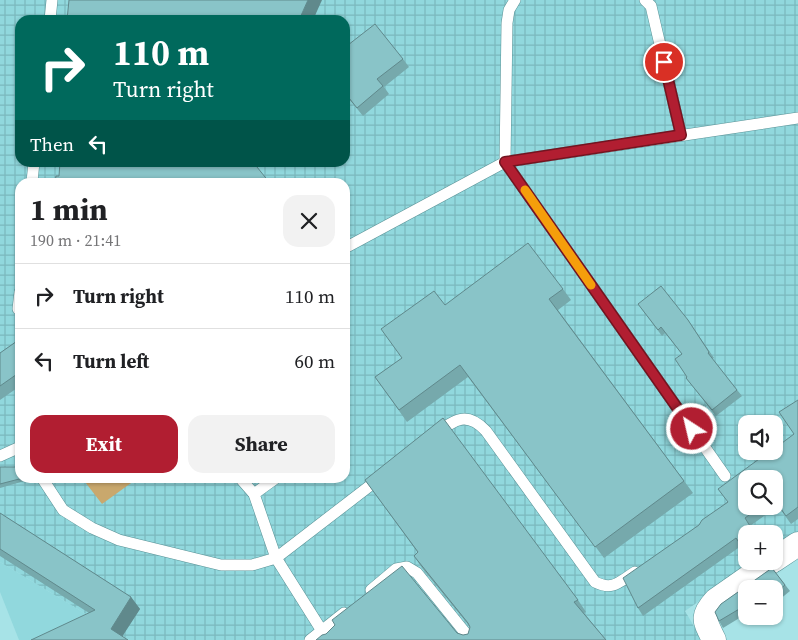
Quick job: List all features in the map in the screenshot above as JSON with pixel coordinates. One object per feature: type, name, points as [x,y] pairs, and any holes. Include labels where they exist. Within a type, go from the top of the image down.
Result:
[{"type":"street","points":[[783,554],[798,544]]},
{"type":"street","points":[[714,640],[704,615],[716,600],[760,570]]},
{"type":"lane","points":[[50,15],[52,0]]},
{"type":"lane","points":[[515,0],[509,10],[507,23],[505,162],[726,476]]},
{"type":"lane","points":[[645,0],[651,6],[681,135]]},
{"type":"lane","points":[[350,245],[505,162],[798,118]]},
{"type":"lane","points":[[426,442],[457,419],[478,422],[594,582],[604,587],[613,587],[644,565]]},
{"type":"lane","points":[[0,456],[15,449]]},
{"type":"lane","points":[[45,483],[63,510],[92,528],[119,540],[221,564],[252,565],[276,558],[386,472]]},
{"type":"lane","points":[[244,483],[254,494],[276,558],[322,631],[330,640]]},
{"type":"lane","points":[[254,494],[269,483]]},
{"type":"lane","points":[[310,640],[396,569],[407,567],[417,573],[471,640]]},
{"type":"shaded area","points":[[0,0],[798,0],[798,532],[783,543],[783,525],[738,525],[738,570],[744,570],[685,611],[702,640],[129,640],[0,562]]},
{"type":"shaded area","points":[[86,483],[131,483],[102,504]]},
{"type":"shaded area","points":[[0,562],[129,640],[19,640],[0,592]]},
{"type":"building","points":[[69,0],[308,0],[301,15],[68,15]]},
{"type":"building","points":[[375,24],[403,59],[377,79],[383,86],[357,108],[350,99],[350,43]]},
{"type":"building","points":[[60,167],[257,167],[266,178],[56,178],[56,176],[59,176]]},
{"type":"building","points":[[528,243],[563,289],[549,299],[684,481],[595,547],[460,365],[399,410],[375,377],[402,358],[381,329],[434,291],[445,305]]},
{"type":"building","points":[[661,286],[688,320],[708,353],[737,390],[712,410],[686,378],[675,359],[682,354],[661,327],[658,330],[638,304]]},
{"type":"building","points":[[15,342],[15,376],[0,386],[0,353]]},
{"type":"building","points":[[798,400],[798,507],[786,516],[783,512],[783,470],[744,470],[758,460],[783,460],[783,442],[794,434],[783,415],[779,412]]},
{"type":"building","points":[[443,418],[578,600],[574,602],[606,640],[316,640],[335,625],[332,620],[402,566],[457,633],[468,634],[470,627],[468,623],[414,556],[418,552],[365,480]]},
{"type":"building","points":[[0,467],[15,467],[15,480],[0,484]]},
{"type":"building","points":[[738,474],[738,515],[749,515],[745,518],[749,525],[738,525],[738,541],[736,538],[638,608],[623,578],[699,525],[702,520],[728,502],[718,489]]},
{"type":"building","points":[[0,513],[131,597],[111,629],[128,640],[31,640],[95,610],[0,549]]},
{"type":"building","points":[[769,570],[774,570],[781,580],[755,580]]},
{"type":"building","points":[[738,592],[738,610],[719,621],[715,612],[721,604]]},
{"type":"slow traffic","points":[[525,190],[591,285]]},
{"type":"route","points":[[664,62],[681,135],[505,162],[692,429]]}]
